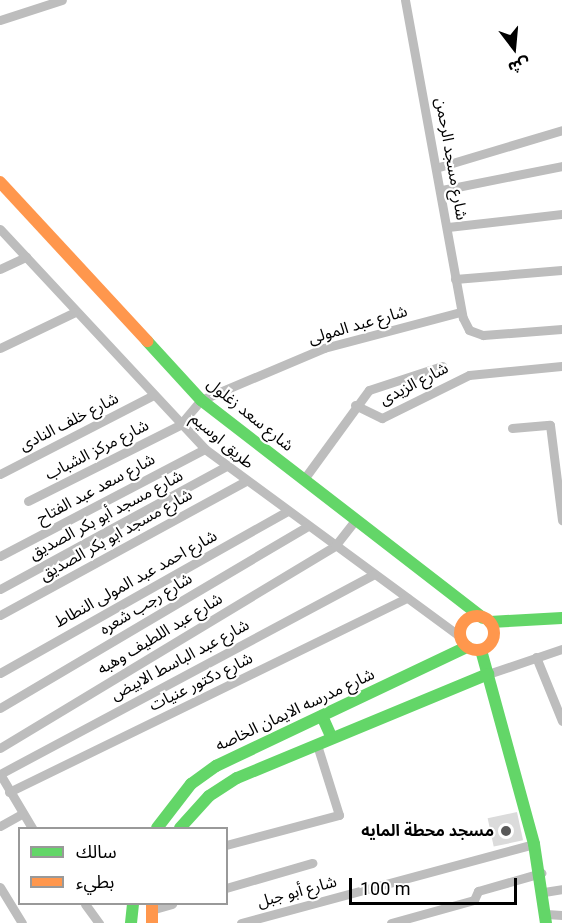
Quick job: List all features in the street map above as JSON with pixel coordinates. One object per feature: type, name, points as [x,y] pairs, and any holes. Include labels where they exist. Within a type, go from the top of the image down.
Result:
[{"type":"street","points":[[0,20],[62,0]]},
{"type":"street","name":"شارع مسجد الرحمن","points":[[405,0],[439,166],[460,312],[465,323],[483,335],[562,329]]},
{"type":"street","points":[[439,166],[562,130]]},
{"type":"street","points":[[442,190],[562,166]]},
{"type":"street","name":"شارع سعد زغلول","points":[[0,182],[201,400],[486,620]]},
{"type":"street","points":[[448,227],[562,214]]},
{"type":"street","name":"طريق اوسيم","points":[[0,229],[4,240],[26,257],[152,396],[205,449],[464,642]]},
{"type":"street","points":[[0,269],[26,257]]},
{"type":"street","points":[[455,279],[562,270]]},
{"type":"street","points":[[0,348],[75,312]]},
{"type":"street","name":"شارع عبد المولى","points":[[201,400],[324,348],[460,312]]},
{"type":"street","points":[[304,479],[355,405],[375,386],[442,366]]},
{"type":"street","name":"شارع الزيدى","points":[[355,405],[382,418],[469,375],[562,366]]},
{"type":"street","name":"شارع خلف النادى","points":[[0,474],[152,396]]},
{"type":"street","points":[[180,425],[201,400]]},
{"type":"street","name":"شارع مركز الشباب","points":[[28,501],[180,425]]},
{"type":"street","points":[[512,428],[550,425],[562,520]]},
{"type":"street","name":"شارع سعد عبد الفتاح","points":[[0,556],[205,449]]},
{"type":"street","name":"شارع مسجد أبو بكر الصديق","points":[[0,589],[227,466]]},
{"type":"street","name":"شارع مسجد ابو بكر الصديق","points":[[0,615],[246,481]]},
{"type":"street","name":"شارع احمد عبد المولى النطاط","points":[[0,673],[288,511]]},
{"type":"street","points":[[335,546],[356,519]]},
{"type":"street","name":"شارع رجب شعره","points":[[0,708],[308,526]]},
{"type":"street","name":"شارع عبد اللطيف وهبه","points":[[0,748],[335,546]]},
{"type":"street","name":"شارع عبد الباسط الابيض","points":[[1,778],[374,574]]},
{"type":"street","name":"شارع دكتور عنيات","points":[[9,792],[407,598]]},
{"type":"street","points":[[562,618],[465,622],[464,642],[481,650],[534,844],[541,873],[546,918],[562,915]]},
{"type":"street","points":[[481,650],[494,636],[486,620]]},
{"type":"street","name":"شارع مدرسه الايمان الخاصه","points":[[158,827],[202,775],[464,642]]},
{"type":"street","points":[[181,827],[223,786],[316,744],[488,674],[562,649]]},
{"type":"street","points":[[536,657],[562,721]]},
{"type":"street","points":[[322,716],[332,738]]},
{"type":"street","points":[[228,844],[339,815],[316,744]]},
{"type":"street","points":[[1,778],[31,827]]},
{"type":"street","points":[[0,826],[22,814]]},
{"type":"street","name":"شارع أبو جبل","points":[[241,923],[534,844]]},
{"type":"street","points":[[228,887],[312,863]]},
{"type":"street","points":[[392,923],[474,900],[478,891],[541,873]]},
{"type":"street","points":[[0,886],[22,923]]},
{"type":"street","points":[[544,892],[562,889]]},
{"type":"street","points":[[86,905],[99,923]]},
{"type":"street","points":[[132,923],[133,905]]},
{"type":"street","points":[[152,907],[152,923]]},
{"type":"building","name":"مسجد محطة المايه","points":[[517,812],[523,840],[494,847],[488,818]]},
{"type":"traffic: fast","points":[[147,341],[201,400],[483,618]]},
{"type":"traffic: fast","points":[[490,622],[562,618]]},
{"type":"traffic: fast","points":[[158,827],[191,784],[216,766],[467,647]]},
{"type":"traffic: fast","points":[[481,650],[534,844],[546,923]]},
{"type":"traffic: fast","points":[[181,827],[209,796],[237,778],[488,674]]},
{"type":"traffic: fast","points":[[322,716],[332,738]]},
{"type":"traffic: fast","points":[[131,923],[133,905]]},
{"type":"traffic: slow","points":[[0,182],[147,341]]},
{"type":"traffic: slow","points":[[477,616],[489,621],[494,633],[489,645],[477,650],[465,645],[460,633],[465,621],[477,616]]},
{"type":"traffic: slow","points":[[152,905],[152,923]]},
{"type":"place","name":"مسجد محطة المايه","points":[[506,831]]}]
